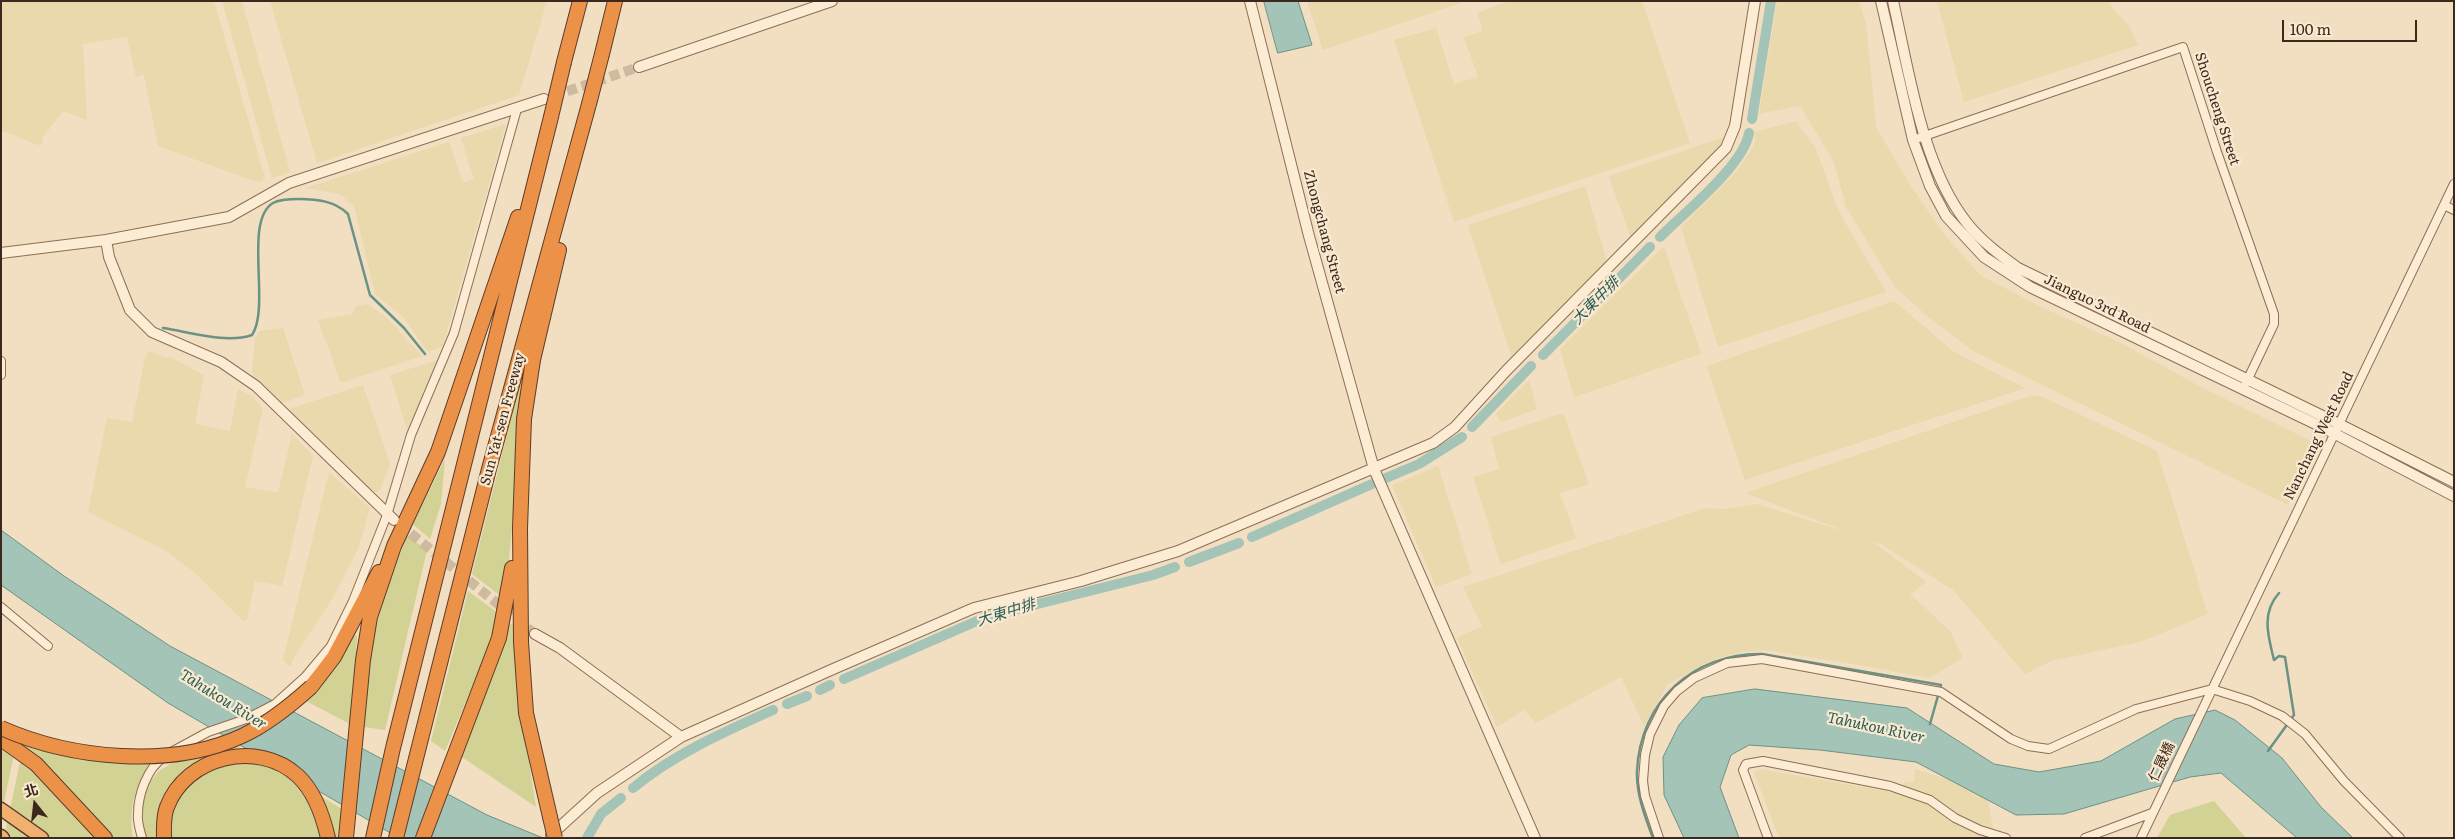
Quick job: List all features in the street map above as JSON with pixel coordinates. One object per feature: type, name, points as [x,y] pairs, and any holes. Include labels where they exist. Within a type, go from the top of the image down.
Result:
[{"type":"highway","name":"Sun Yat-sen Freeway","points":[[373,838],[393,748],[580,1]]},
{"type":"highway","name":"Sun Yat-sen Freeway","points":[[396,838],[489,469],[588,110],[615,1]]},
{"type":"highway","points":[[558,831],[538,768],[526,713],[521,642],[521,483],[524,420],[533,360],[582,155],[588,110]]},
{"type":"highway","points":[[1,728],[25,739],[80,752],[147,756],[184,753],[208,748],[242,736],[276,715],[310,687],[334,657],[366,594],[394,546],[438,452],[548,131]]},
{"type":"highway","points":[[423,838],[498,638],[511,579],[521,483]]},
{"type":"highway","points":[[346,838],[363,660],[370,617],[394,546]]},
{"type":"highway","points":[[1,739],[36,764],[105,838]]},
{"type":"highway","points":[[164,838],[166,808],[176,791],[195,773],[212,761],[240,756],[254,756],[275,762],[287,767],[299,776],[315,798],[328,838]]},
{"type":"highway","points":[[1,809],[42,838]]},
{"type":"street","points":[[639,67],[832,1]]},
{"type":"street","name":"Zhongchang Street","points":[[1250,1],[1309,236],[1374,470],[1535,838]]},
{"type":"street","points":[[548,838],[558,831],[597,793],[682,737],[974,608],[1081,581],[1178,551],[1374,470],[1434,443],[1455,427],[1506,371],[1726,148],[1735,126],[1755,1]]},
{"type":"street","name":"Jianguo 3rd Road","points":[[1881,1],[1913,140],[1930,186],[1946,216],[1974,248],[1994,266],[2030,287],[2334,434],[2454,496]]},
{"type":"street","name":"Jianguo 3rd Road","points":[[1893,1],[1925,137],[1940,179],[1959,213],[1986,243],[2011,263],[2454,482]]},
{"type":"street","name":"Shoucheng Street","points":[[1913,140],[2183,47],[2217,152],[2274,314],[2274,324],[2243,390]]},
{"type":"street","points":[[1,253],[106,240],[230,217],[289,183],[544,99]]},
{"type":"street","points":[[142,838],[138,814],[142,788],[158,761],[208,732],[246,719],[275,704],[305,677],[331,646],[390,518],[411,435],[454,333],[517,108]]},
{"type":"street","name":"Nanchang West Road","points":[[2207,698],[2454,184]]},
{"type":"street","points":[[2444,205],[2454,210]]},
{"type":"street","points":[[106,240],[109,257],[130,310],[152,332],[221,362],[256,386],[390,518]]},
{"type":"street","points":[[1,361],[1,375]]},
{"type":"street","points":[[1,607],[48,646]]},
{"type":"street","points":[[535,634],[560,648],[682,737]]},
{"type":"street","points":[[1659,838],[1645,796],[1643,781],[1645,755],[1650,734],[1664,706],[1677,691],[1694,678],[1727,663],[1762,659],[1941,692],[2011,739],[2028,746],[2049,748],[2136,708],[2212,689],[2250,702],[2282,716],[2305,734],[2344,781],[2400,838]]},
{"type":"street","name":"仁晟橋","points":[[2141,838],[2207,698]]},
{"type":"street","points":[[1768,838],[1743,770],[1746,764],[1753,762],[1763,761],[1890,786],[1930,800],[1955,818],[1980,830],[2006,838]]},
{"type":"street","points":[[2085,838],[2152,813]]},
{"type":"shaded area","points":[[1,1],[214,1],[265,178],[261,182],[254,181],[158,146],[144,75],[136,77],[127,37],[83,44],[87,120],[63,111],[43,137],[42,144],[38,145],[1,130]]},
{"type":"shaded area","points":[[222,1],[242,1],[290,172],[272,178]]},
{"type":"shaded area","points":[[270,1],[547,1],[519,95],[317,163]]},
{"type":"shaded area","points":[[1307,1],[1466,1],[1323,50]]},
{"type":"shaded area","points":[[1509,1],[1642,1],[1690,143],[1454,222],[1394,40],[1436,28],[1454,84],[1478,77],[1464,37],[1483,31],[1477,13]]},
{"type":"shaded area","points":[[1777,1],[1859,1],[1866,23],[1876,127],[1909,183],[1943,233],[1980,275],[2041,307],[2117,341],[2199,386],[2317,444],[2288,505],[1973,351],[1926,315],[1895,287],[1846,207],[1834,162],[1800,106],[1759,114]]},
{"type":"shaded area","points":[[1937,1],[2109,1],[2112,8],[2128,24],[2138,45],[1964,102]]},
{"type":"shaded area","points":[[1796,121],[1816,149],[1838,210],[1886,292],[1718,347],[1681,227],[1738,170],[1755,143],[1755,132]]},
{"type":"shaded area","points":[[506,124],[443,346],[428,352],[403,317],[375,294],[354,206],[340,194],[306,188],[449,142],[463,183],[474,179],[461,138]]},
{"type":"shaded area","points":[[1727,136],[1729,138],[1631,239],[1609,176]]},
{"type":"shaded area","points":[[1585,186],[1607,262],[1512,358],[1468,225]]},
{"type":"shaded area","points":[[1664,246],[1701,354],[1574,397],[1560,349]]},
{"type":"shaded area","points":[[1894,301],[1954,352],[2025,388],[1745,480],[1707,366]]},
{"type":"shaded area","points":[[368,304],[387,318],[422,356],[341,383],[318,320],[352,314],[356,306]]},
{"type":"shaded area","points":[[283,328],[305,395],[279,404],[255,379],[252,372],[255,338],[260,331]]},
{"type":"shaded area","points":[[150,351],[167,358],[168,356],[204,375],[195,424],[230,431],[238,389],[252,396],[263,408],[245,487],[278,493],[292,434],[313,456],[282,586],[255,581],[247,619],[243,621],[194,572],[165,550],[88,512],[107,418],[132,422],[145,358]]},
{"type":"shaded area","points":[[438,360],[421,405],[407,430],[390,375]]},
{"type":"shaded area","points":[[1529,380],[1537,409],[1501,422],[1496,414]]},
{"type":"shaded area","points":[[363,385],[390,464],[380,490],[377,492],[374,492],[286,410]]},
{"type":"shaded area","points":[[2033,395],[2043,397],[2157,451],[2208,614],[2140,642],[2051,661],[2025,674],[1953,590],[1881,544],[1872,541],[1926,582],[1910,594],[1950,631],[1963,658],[1929,678],[1765,650],[1742,652],[1717,658],[1668,684],[1644,726],[1621,677],[1536,723],[1524,710],[1497,727],[1457,638],[1482,626],[1463,587],[1706,508],[1725,509],[1757,504],[1853,534],[1745,493]]},
{"type":"shaded area","points":[[1563,413],[1589,484],[1560,493],[1576,538],[1501,564],[1473,477],[1499,469],[1491,437]]},
{"type":"shaded area","points":[[1438,466],[1472,574],[1436,587],[1392,485]]},
{"type":"shaded area","points":[[329,472],[370,508],[358,549],[334,596],[293,659],[291,667],[283,660]]},
{"type":"shaded area","points":[[1759,769],[1896,793],[1904,783],[1914,782],[1915,769],[1986,791],[1995,838],[1779,838],[1754,772]]},
{"type":"green space","points":[[528,351],[508,571],[502,597],[472,574]]},
{"type":"green space","points":[[445,459],[441,504],[430,539],[413,524]]},
{"type":"green space","points":[[407,536],[427,550],[385,730],[364,727],[372,642],[385,593]]},
{"type":"green space","points":[[468,591],[498,613],[492,640],[445,751],[431,741]]},
{"type":"green space","points":[[508,623],[513,625],[519,700],[536,807],[459,755],[504,645]]},
{"type":"green space","points":[[352,634],[357,636],[352,725],[306,701]]},
{"type":"green space","points":[[24,743],[150,762],[134,798],[131,817],[133,838],[4,838]]},
{"type":"green space","points":[[1,746],[14,755],[1,816]]},
{"type":"green space","points":[[237,746],[342,809],[338,838],[145,838],[141,814],[146,787],[159,771],[174,762]]},
{"type":"green space","points":[[2214,801],[2246,838],[2157,838],[2170,815]]},
{"type":"water","points":[[1264,1],[1298,1],[1312,45],[1278,53]]},
{"type":"water","name":"Tahukou River","points":[[1,530],[64,576],[170,646],[487,815],[543,838],[399,838],[168,703],[1,585]]},
{"type":"water","name":"Tahukou River","points":[[1755,689],[1907,708],[1994,764],[2039,772],[2101,761],[2175,719],[2215,710],[2235,720],[2282,758],[2321,807],[2353,838],[2297,838],[2221,773],[2190,777],[2064,814],[2016,815],[1916,762],[1820,750],[1749,745],[1731,755],[1720,787],[1739,838],[1684,838],[1664,795],[1663,757],[1679,725],[1702,698]]},
{"type":"waterway","name":"大東中排","points":[[1752,119],[1771,1]]},
{"type":"waterway","name":"大東中排","points":[[1660,237],[1725,174],[1745,146],[1749,133]]},
{"type":"waterway","points":[[163,328],[220,338],[252,335],[257,322],[259,305],[258,245],[264,213],[273,203],[279,201],[293,199],[312,200],[332,204],[348,214],[370,295],[404,328],[425,354]]},
{"type":"waterway","name":"大東中排","points":[[1543,355],[1650,247]]},
{"type":"waterway","name":"大東中排","points":[[1472,427],[1531,366]]},
{"type":"waterway","name":"大東中排","points":[[1386,478],[1419,464],[1462,437]]},
{"type":"waterway","name":"大東中排","points":[[1252,537],[1372,484]]},
{"type":"waterway","name":"大東中排","points":[[1189,562],[1239,543]]},
{"type":"waterway","name":"大東中排","points":[[844,679],[986,617],[1153,575],[1175,567]]},
{"type":"waterway","points":[[2268,751],[2294,715],[2285,657],[2279,656],[2274,660],[2268,634],[2270,609],[2279,593]]},
{"type":"waterway","name":"Tahukou River","points":[[1653,838],[1638,788],[1637,771],[1640,746],[1648,723],[1660,703],[1675,686],[1693,672],[1714,662],[1737,656],[1762,654],[1941,685],[1930,724]]},
{"type":"waterway","name":"大東中排","points":[[820,690],[830,685]]},
{"type":"waterway","name":"大東中排","points":[[787,704],[807,696]]},
{"type":"waterway","name":"大東中排","points":[[633,788],[682,754],[773,710]]},
{"type":"waterway","name":"大東中排","points":[[587,838],[601,814],[621,798]]},
{"type":"tunnel","points":[[553,96],[639,67]]},
{"type":"tunnel","points":[[399,524],[535,634]]}]
